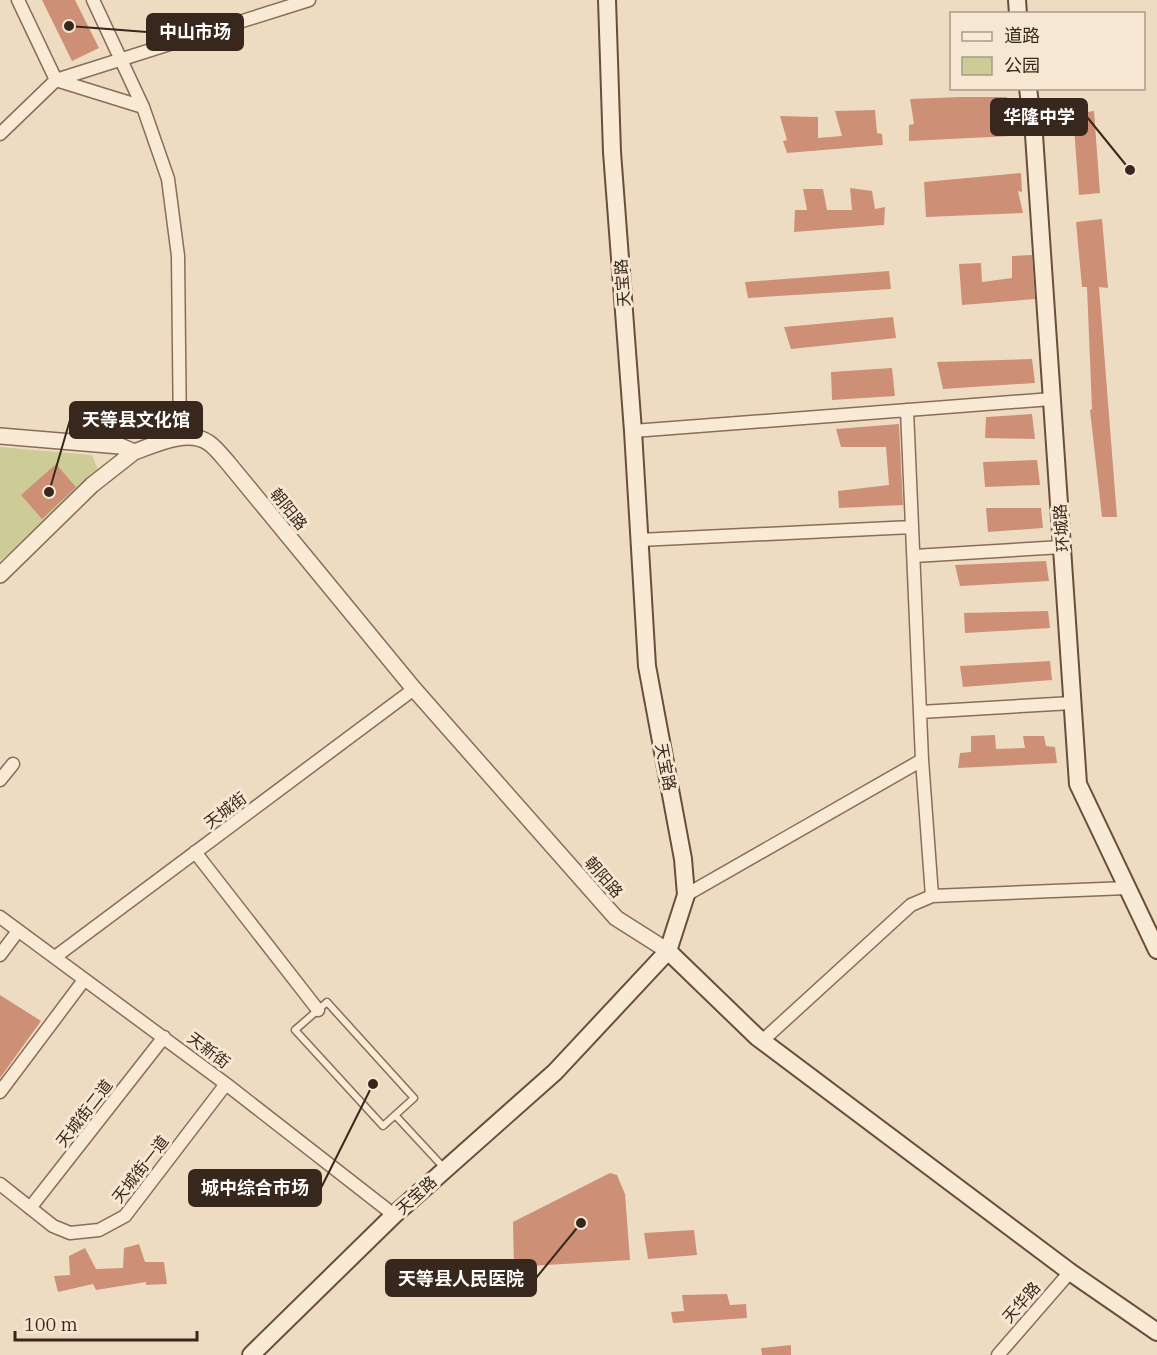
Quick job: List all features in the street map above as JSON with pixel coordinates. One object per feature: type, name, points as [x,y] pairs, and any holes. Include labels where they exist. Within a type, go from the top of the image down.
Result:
[{"type":"main road","name":"天宝路","points":[[251,1355],[394,1215],[555,1072],[668,951],[686,895],[683,859],[647,666],[633,431],[612,152],[607,0]]},
{"type":"main road","name":"环城路","points":[[1028,90],[1034,135],[1078,784],[1157,950]]},
{"type":"main road","points":[[668,951],[762,1041],[1070,1272],[1157,1332]]},
{"type":"street","points":[[18,0],[56,80],[143,107]]},
{"type":"street","points":[[0,575],[92,485],[134,452],[162,441],[180,438],[178,256],[168,179],[143,107],[93,0]]},
{"type":"street","points":[[0,134],[56,80],[309,0]]},
{"type":"street","points":[[633,431],[1052,399]]},
{"type":"street","points":[[908,410],[922,759],[932,896]]},
{"type":"street","points":[[0,436],[120,446],[134,452]]},
{"type":"street","name":"朝阳路","points":[[180,438],[198,438],[208,443],[229,464],[414,689],[616,918],[668,951]]},
{"type":"street","points":[[639,540],[912,527]]},
{"type":"street","points":[[914,556],[1062,547]]},
{"type":"street","name":"天城街","points":[[55,957],[414,689]]},
{"type":"street","points":[[920,712],[1072,703]]},
{"type":"street","points":[[686,895],[922,759]]},
{"type":"street","points":[[0,780],[13,764]]},
{"type":"street","points":[[195,852],[318,1010]]},
{"type":"street","points":[[762,1041],[911,905],[932,896],[1127,888]]},
{"type":"street","name":"天新街","points":[[0,917],[164,1037],[394,1215]]},
{"type":"street","points":[[0,955],[18,931]]},
{"type":"street","points":[[0,1092],[84,980]]},
{"type":"street","name":"天城街二道","points":[[30,1209],[164,1037]]},
{"type":"street","name":"天城街一道","points":[[0,1184],[53,1226],[70,1233],[99,1230],[125,1216],[226,1084]]},
{"type":"street","name":"天华路","points":[[998,1355],[1070,1272]]},
{"type":"lane","points":[[327,1002],[414,1098],[395,1115],[383,1126],[295,1030],[327,1002]]},
{"type":"lane","points":[[395,1115],[446,1169]]},
{"type":"green space","points":[[0,447],[92,455],[100,474],[0,561]]},
{"type":"building","points":[[42,0],[75,0],[99,48],[72,61]]},
{"type":"building","points":[[1007,97],[1009,122],[1012,121],[1011,136],[909,141],[909,125],[914,124],[910,99]]},
{"type":"building","points":[[875,110],[877,133],[882,134],[883,145],[787,153],[783,141],[787,140],[780,116],[818,117],[818,138],[842,136],[835,111]]},
{"type":"building","points":[[1094,111],[1100,193],[1079,195],[1073,114]]},
{"type":"building","points":[[1021,173],[1022,192],[1018,191],[1023,213],[926,217],[924,182]]},
{"type":"building","points":[[850,188],[872,191],[875,209],[885,207],[884,225],[794,232],[795,210],[807,210],[803,189],[823,189],[827,210],[852,210]]},
{"type":"building","points":[[1102,219],[1108,288],[1099,287],[1117,517],[1102,517],[1090,410],[1092,409],[1087,287],[1082,287],[1076,222]]},
{"type":"building","points":[[1032,255],[1035,299],[962,305],[959,264],[981,263],[982,282],[1012,278],[1012,256]]},
{"type":"building","points":[[889,271],[891,289],[748,298],[745,282]]},
{"type":"building","points":[[893,317],[896,338],[791,349],[784,327]]},
{"type":"building","points":[[1032,359],[1035,383],[943,389],[937,362]]},
{"type":"building","points":[[892,368],[895,396],[832,400],[831,372]]},
{"type":"building","points":[[1032,414],[1035,439],[985,438],[986,417]]},
{"type":"building","points":[[899,424],[903,505],[839,508],[838,491],[889,485],[886,447],[841,447],[836,429]]},
{"type":"building","points":[[1037,460],[1040,485],[985,487],[983,462]]},
{"type":"building","points":[[56,464],[76,487],[42,519],[21,495]]},
{"type":"building","points":[[986,508],[1041,508],[1043,528],[988,532]]},
{"type":"building","points":[[1046,561],[1049,581],[960,586],[955,565]]},
{"type":"building","points":[[1048,611],[1050,628],[965,633],[964,613]]},
{"type":"building","points":[[1050,661],[1052,680],[963,687],[960,666]]},
{"type":"building","points":[[995,735],[996,749],[1025,748],[1023,736],[1044,736],[1046,746],[1055,747],[1057,763],[958,768],[960,753],[971,752],[971,736]]},
{"type":"building","points":[[0,995],[41,1021],[0,1078]]},
{"type":"building","points":[[610,1173],[617,1175],[625,1194],[630,1260],[514,1267],[513,1222]]},
{"type":"building","points":[[694,1230],[697,1255],[648,1259],[644,1233]]},
{"type":"building","points":[[139,1244],[145,1262],[164,1262],[167,1284],[146,1285],[146,1282],[96,1290],[93,1284],[58,1292],[54,1276],[70,1275],[69,1256],[85,1248],[96,1269],[123,1268],[124,1248]]},
{"type":"building","points":[[727,1294],[730,1305],[746,1304],[747,1318],[673,1323],[671,1312],[684,1311],[682,1295]]},
{"type":"building","points":[[791,1345],[791,1355],[762,1355],[761,1348]]},
{"type":"place","name":"中山市场","points":[[69,26]]},
{"type":"place","name":"华隆中学","points":[[1130,170]]},
{"type":"place","name":"天等县文化馆","points":[[49,492]]},
{"type":"place","name":"城中综合市场","points":[[373,1084]]},
{"type":"place","name":"天等县人民医院","points":[[581,1223]]}]
